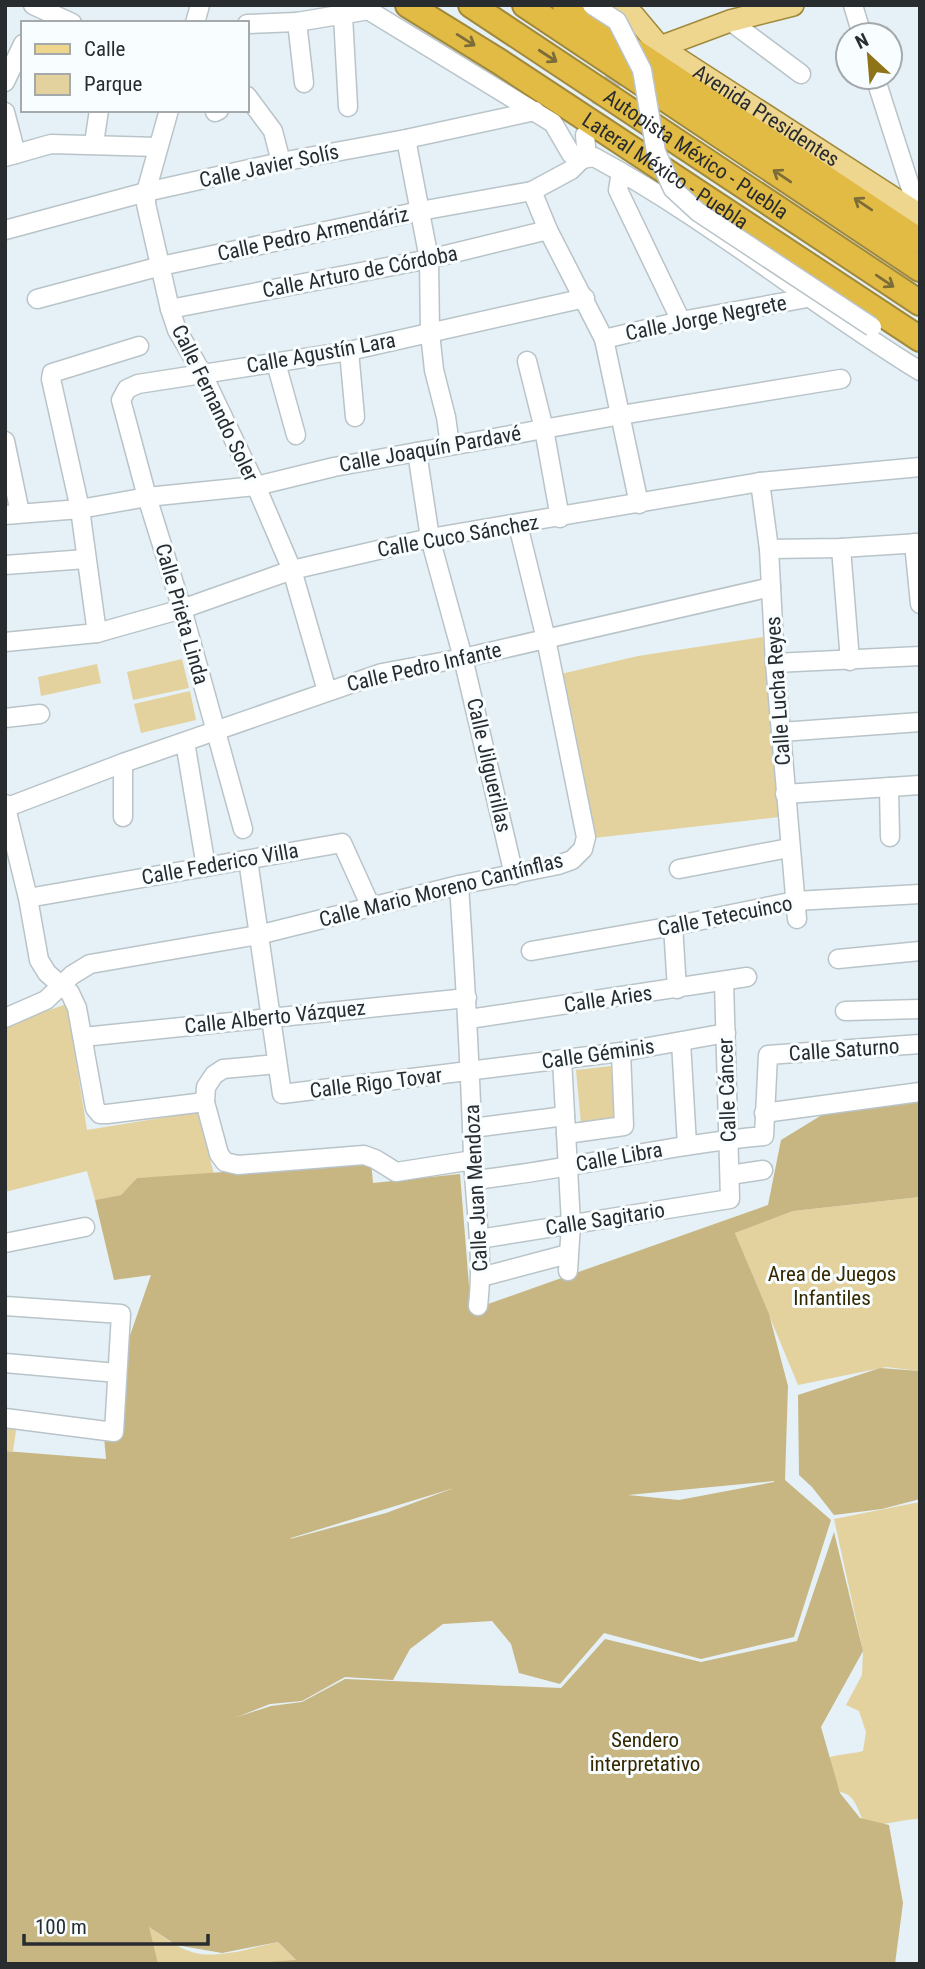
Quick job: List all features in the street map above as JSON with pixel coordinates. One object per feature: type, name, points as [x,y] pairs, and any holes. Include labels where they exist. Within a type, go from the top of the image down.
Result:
[{"type":"highway","name":"Lateral México - Puebla","points":[[408,5],[500,62],[920,339]]},
{"type":"highway","name":"Autopista México - Puebla","points":[[471,5],[920,303]]},
{"type":"highway","name":"Autopista México - Puebla","points":[[525,5],[920,269]]},
{"type":"highway","points":[[565,5],[920,241]]},
{"type":"main road","points":[[660,47],[730,21],[793,5]]},
{"type":"main road","name":"Avenida Presidentes","points":[[630,9],[660,47],[919,214]]},
{"type":"street","points":[[592,5],[617,21],[642,70],[656,152],[673,189],[698,212],[872,327],[916,369]]},
{"type":"street","points":[[248,24],[298,22],[344,16],[365,8],[552,123],[571,154],[582,159],[594,158],[662,196],[807,298],[916,369]]},
{"type":"street","points":[[630,9],[633,40]]},
{"type":"street","points":[[37,10],[67,21]]},
{"type":"street","points":[[344,16],[348,107]]},
{"type":"street","points":[[730,21],[800,74]]},
{"type":"street","points":[[298,22],[304,83]]},
{"type":"street","points":[[5,82],[21,48]]},
{"type":"street","points":[[879,91],[919,214]]},
{"type":"street","points":[[248,97],[273,131],[281,162]]},
{"type":"street","name":"Calle Javier Solís","points":[[5,230],[146,192],[535,111]]},
{"type":"street","points":[[5,112],[11,156],[51,144],[158,146]]},
{"type":"street","points":[[94,143],[99,112]]},
{"type":"street","name":"Calle Fernando Soler","points":[[168,112],[146,192],[146,204],[170,309],[177,330],[202,373],[256,486],[292,570],[327,691]]},
{"type":"street","points":[[582,159],[586,146],[585,135]]},
{"type":"street","points":[[406,139],[429,259],[430,333],[434,370],[450,445]]},
{"type":"street","name":"Calle Pedro Armendáriz","points":[[37,299],[160,266],[420,211],[532,191],[571,170],[582,159]]},
{"type":"street","points":[[621,172],[618,190],[681,321]]},
{"type":"street","points":[[532,191],[548,230],[604,339],[639,504]]},
{"type":"street","name":"Calle Arturo de Córdoba","points":[[170,309],[429,259],[548,230]]},
{"type":"street","name":"Calle Agustín Lara","points":[[147,497],[121,400],[127,389],[138,384],[202,373],[349,351],[584,298]]},
{"type":"street","name":"Calle Jorge Negrete","points":[[604,339],[681,321],[807,298]]},
{"type":"street","points":[[97,633],[80,509],[51,379],[52,373],[139,346]]},
{"type":"street","points":[[349,351],[355,418]]},
{"type":"street","points":[[527,361],[544,429],[560,518]]},
{"type":"street","points":[[276,363],[296,435]]},
{"type":"street","name":"Calle Joaquín Pardavé","points":[[5,441],[13,514],[80,509],[147,497],[256,486],[334,467],[450,445],[841,379]]},
{"type":"street","name":"Calle Jilguerillas","points":[[417,452],[430,538],[463,658],[514,875]]},
{"type":"street","name":"Calle Cuco Sánchez","points":[[5,642],[97,633],[182,609],[292,570],[430,538],[760,482],[920,467]]},
{"type":"street","name":"Calle Lucha Reyes","points":[[760,482],[769,549],[775,663],[797,919]]},
{"type":"street","name":"Calle Prieta Linda","points":[[147,497],[182,609],[243,829]]},
{"type":"street","name":"Calle Mario Moreno Cantínflas","points":[[5,1018],[46,1000],[72,975],[90,964],[258,935],[572,860],[583,849],[586,837],[547,639],[518,525]]},
{"type":"street","points":[[769,549],[917,543],[920,604]]},
{"type":"street","points":[[841,548],[850,660]]},
{"type":"street","points":[[5,565],[86,559]]},
{"type":"street","name":"Calle Pedro Infante","points":[[6,807],[123,763],[382,673],[463,658],[771,587]]},
{"type":"street","points":[[775,663],[920,656]]},
{"type":"street","points":[[5,718],[40,714]]},
{"type":"street","points":[[781,732],[920,722]]},
{"type":"street","points":[[186,742],[206,867]]},
{"type":"street","points":[[123,763],[123,817]]},
{"type":"street","points":[[785,794],[920,785]]},
{"type":"street","points":[[889,787],[890,837]]},
{"type":"street","points":[[6,807],[28,898],[39,960],[47,973],[70,993],[77,1008],[95,1108],[100,1114],[205,1102]]},
{"type":"street","name":"Calle Federico Villa","points":[[28,898],[342,843],[371,906]]},
{"type":"street","points":[[679,869],[789,848]]},
{"type":"street","points":[[248,860],[277,1064],[223,1069],[214,1074],[206,1087],[205,1102],[219,1154],[225,1162],[238,1165],[364,1156],[375,1158],[396,1172],[473,1160]]},
{"type":"street","name":"Calle Juan Mendoza","points":[[459,885],[469,1019],[473,1160],[481,1277],[478,1306]]},
{"type":"street","name":"Calle Tetecuinco","points":[[531,951],[795,901],[920,894]]},
{"type":"street","points":[[673,926],[677,989]]},
{"type":"street","points":[[838,959],[920,951]]},
{"type":"street","name":"Calle Aries","points":[[469,1019],[747,977]]},
{"type":"street","name":"Calle Cáncer","points":[[724,981],[730,1199]]},
{"type":"street","name":"Calle Alberto Vázquez","points":[[83,1037],[467,998]]},
{"type":"street","points":[[845,1011],[920,1009]]},
{"type":"street","name":"Calle Géminis","points":[[471,1071],[621,1052],[726,1034]]},
{"type":"street","points":[[681,1042],[687,1145]]},
{"type":"street","name":"Calle Saturno","points":[[764,1113],[768,1055],[920,1044]]},
{"type":"street","points":[[473,1128],[624,1126],[621,1052]]},
{"type":"street","points":[[481,1277],[568,1263],[571,1224],[562,1059]]},
{"type":"street","name":"Calle Rigo Tovar","points":[[277,1064],[282,1094],[471,1071]]},
{"type":"street","points":[[764,1113],[920,1092]]},
{"type":"street","name":"Calle Libra","points":[[475,1180],[567,1167],[687,1145],[764,1136],[764,1113]]},
{"type":"street","points":[[730,1175],[763,1170]]},
{"type":"street","name":"Calle Sagitario","points":[[479,1239],[730,1199]]},
{"type":"street","points":[[5,1242],[85,1227]]},
{"type":"street","points":[[5,1306],[121,1314],[114,1432],[5,1418]]},
{"type":"street","points":[[5,1363],[117,1373]]},
{"type":"green space","points":[[763,637],[779,817],[594,838],[561,674],[638,656]]},
{"type":"green space","points":[[182,659],[189,688],[133,700],[127,672]]},
{"type":"green space","points":[[97,664],[101,683],[41,696],[38,677]]},
{"type":"green space","points":[[190,691],[196,720],[141,733],[134,704]]},
{"type":"green space","points":[[67,1004],[87,1130],[197,1112],[214,1174],[137,1178],[121,1195],[95,1200],[87,1171],[5,1192],[5,1025]]},
{"type":"green space","points":[[611,1066],[616,1120],[581,1124],[576,1070]]},
{"type":"green space","name":"Sendero interpretativo","points":[[920,1095],[920,1197],[793,1211],[735,1233],[769,1314],[788,1386],[785,1480],[831,1520],[794,1637],[701,1659],[604,1633],[560,1684],[519,1673],[511,1644],[492,1621],[443,1624],[410,1649],[393,1680],[345,1677],[302,1701],[270,1704],[237,1717],[271,1706],[302,1702],[345,1679],[561,1688],[605,1639],[701,1662],[797,1641],[834,1532],[863,1651],[821,1727],[840,1793],[860,1818],[889,1825],[903,1903],[895,1964],[245,1964],[296,1960],[278,1942],[222,1953],[176,1945],[149,1927],[158,1964],[5,1964],[5,1451],[106,1459],[104,1437],[119,1367],[151,1275],[114,1280],[95,1200],[121,1195],[137,1178],[371,1162],[373,1183],[460,1174],[471,1310],[768,1205],[781,1140],[835,1107]],"holes":[[[774,1481],[679,1500],[628,1495]],[[454,1488],[386,1513],[290,1539],[291,1538]]]},
{"type":"green space","name":"Area de Juegos Infantiles","points":[[920,1197],[920,1371],[886,1367],[798,1385],[735,1233],[793,1211]]},
{"type":"green space","points":[[880,1368],[920,1371],[920,1499],[882,1509],[834,1515],[799,1475],[798,1395]]},
{"type":"green space","points":[[5,1424],[17,1424],[13,1451],[5,1451]]},
{"type":"green space","points":[[920,1502],[920,1819],[867,1826],[854,1801],[840,1792],[824,1760],[863,1751],[866,1732],[859,1711],[846,1705],[862,1675],[863,1651],[834,1519]]},
{"type":"green space","points":[[146,1925],[186,1950],[200,1954],[239,1951],[278,1942],[297,1961],[293,1964],[156,1964]]},
{"type":"tunnel","points":[[587,131],[624,59]]}]
